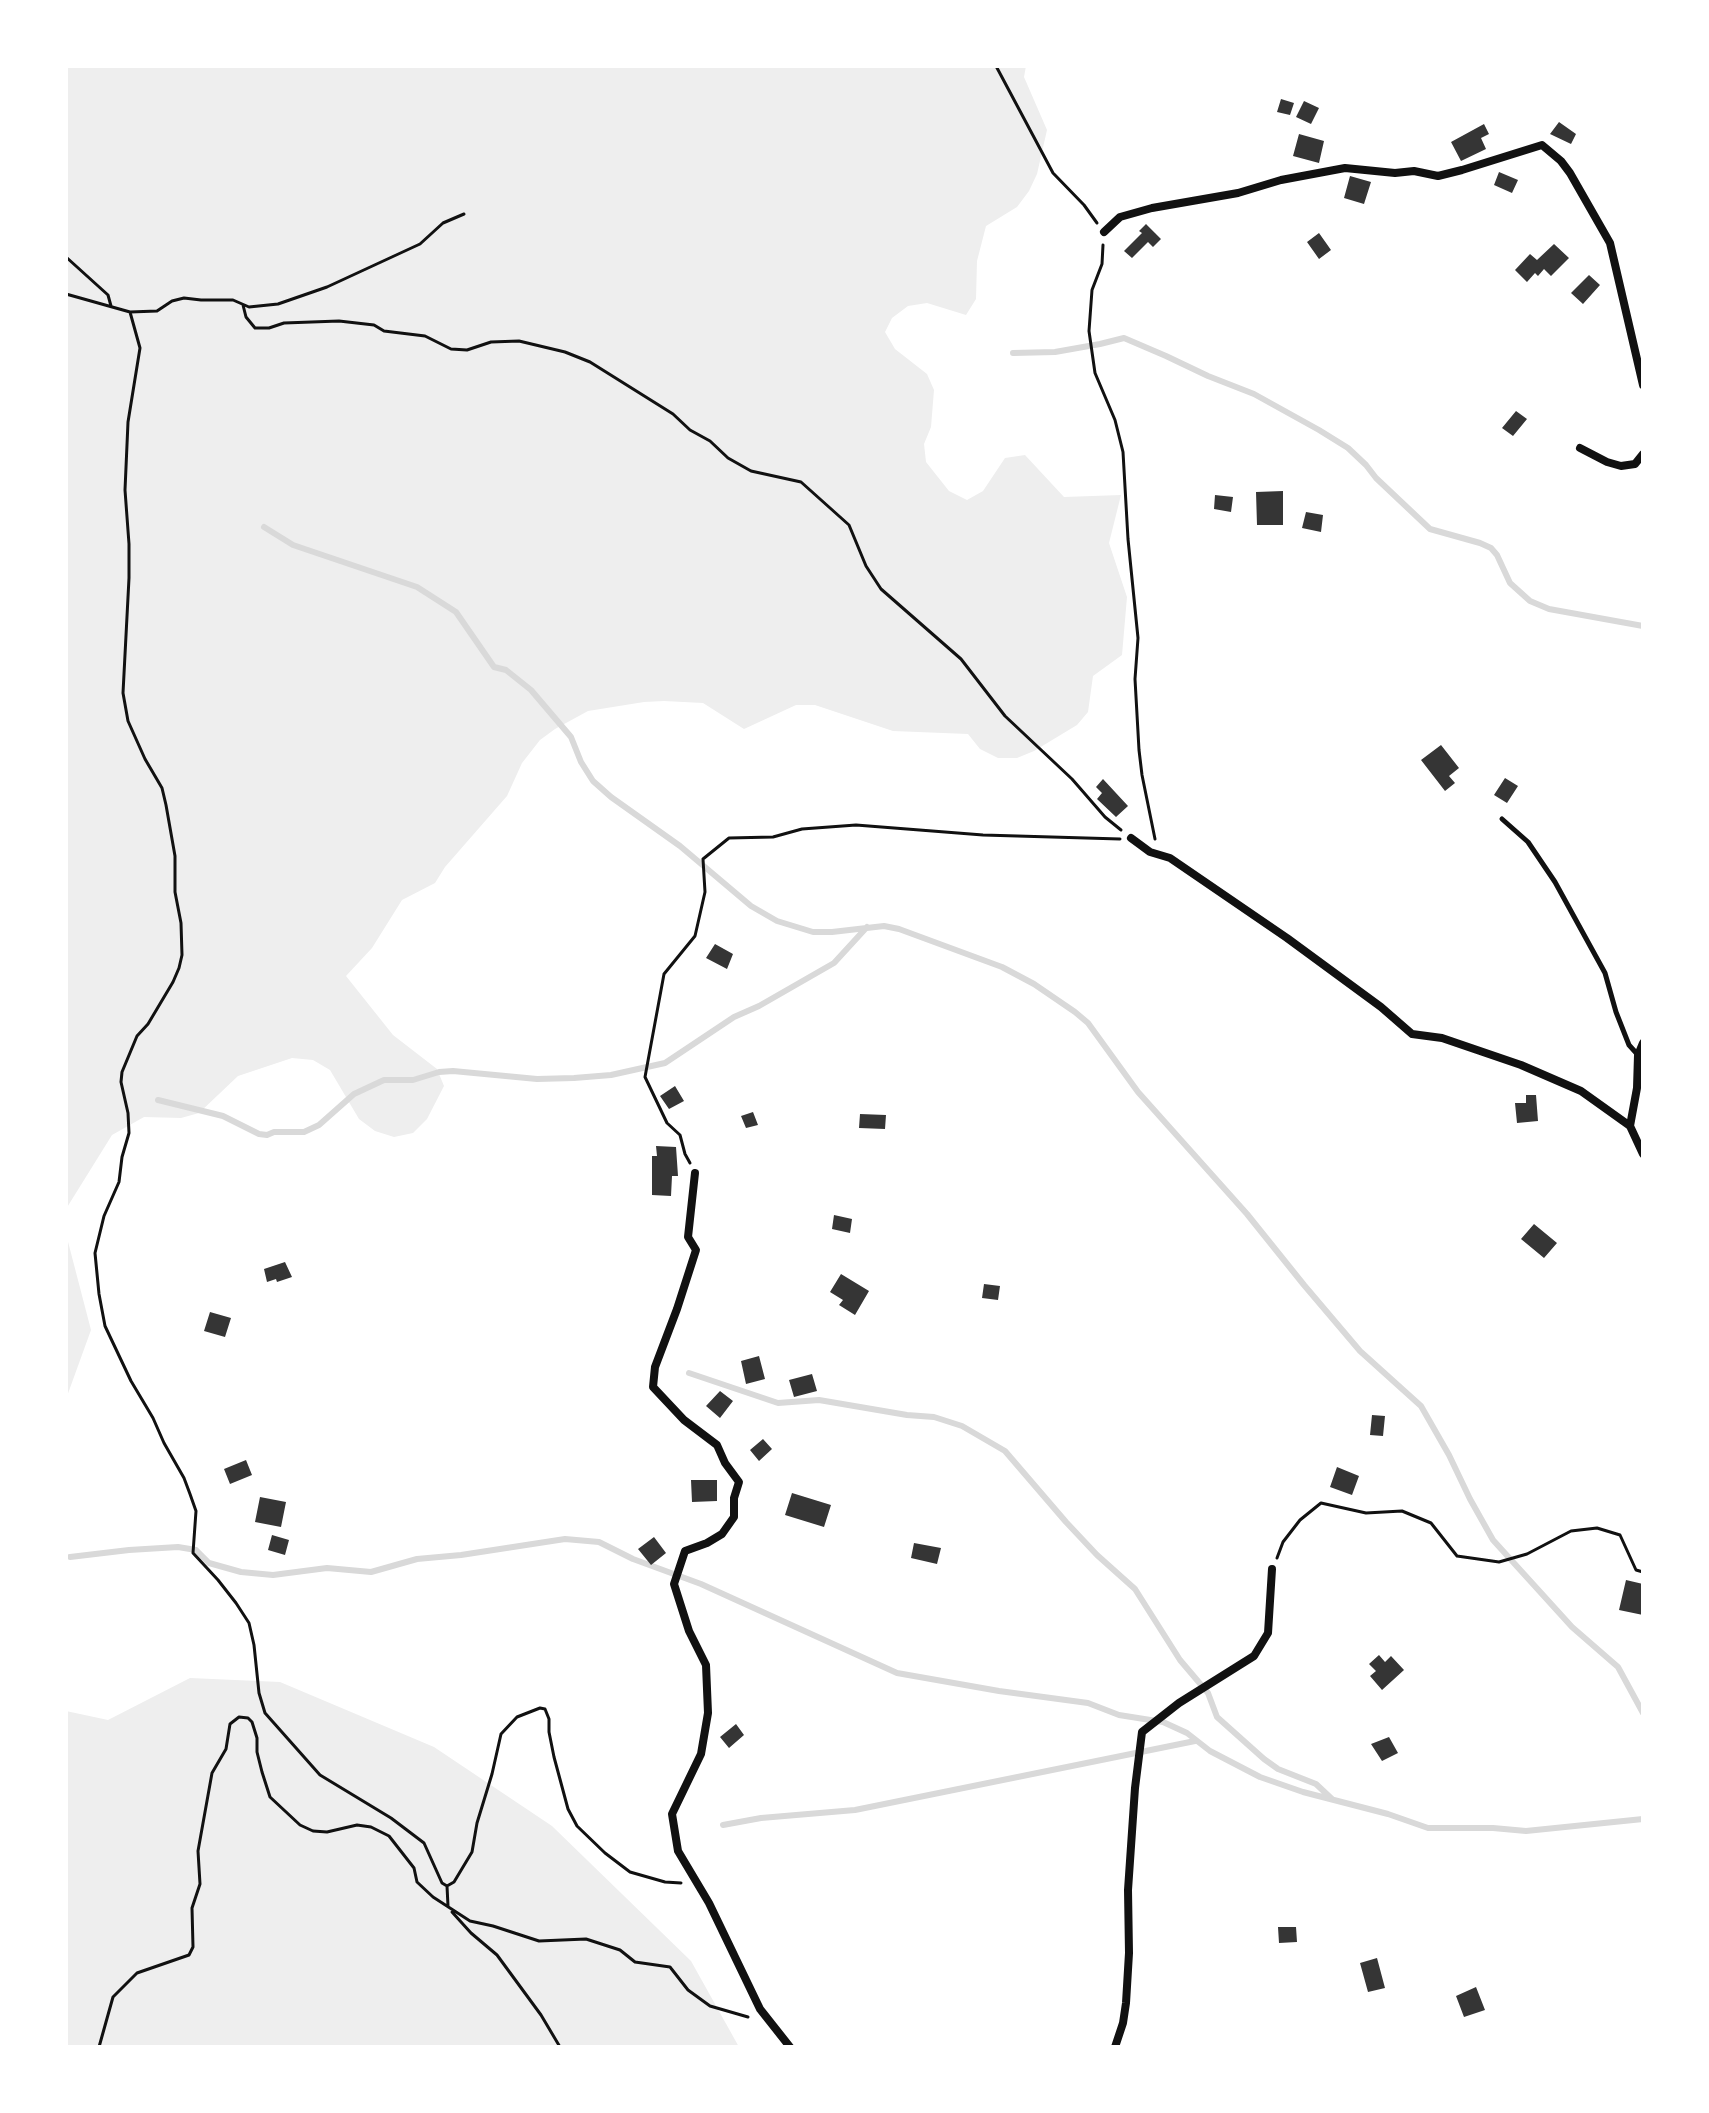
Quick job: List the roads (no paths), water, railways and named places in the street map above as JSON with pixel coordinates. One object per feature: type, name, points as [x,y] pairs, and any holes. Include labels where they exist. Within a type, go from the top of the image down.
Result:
[{"type":"street","points":[[1104,232],[1120,217],[1152,208],[1238,193],[1281,180],[1345,168],[1395,173],[1414,171],[1438,176],[1542,145],[1570,173],[1610,243],[1643,385]]},
{"type":"street","points":[[1580,448],[1621,466],[1635,464],[1643,454]]},
{"type":"street","points":[[1131,838],[1150,852],[1170,858],[1287,938],[1381,1007],[1412,1034],[1442,1038],[1521,1065],[1581,1091],[1630,1126],[1643,1154]]},
{"type":"street","points":[[1630,1126],[1637,1088],[1638,1055],[1643,1043]]},
{"type":"street","points":[[695,1173],[688,1237],[696,1250],[655,1367],[653,1387],[684,1420],[717,1445],[739,1482],[734,1498],[734,1517],[722,1534],[685,1551],[674,1584],[689,1631],[706,1665],[708,1713],[701,1754],[672,1814],[678,1851],[698,1883],[760,2009],[790,2047]]},
{"type":"street","points":[[1115,2047],[1126,2003],[1128,1890],[1142,1732],[1179,1703],[1254,1656],[1268,1633],[1272,1569]]},
{"type":"lane","points":[[1502,819],[1528,842],[1555,882],[1605,973],[1629,1045],[1638,1055]]},
{"type":"waterway","points":[[1013,353],[1055,352],[1124,338],[1254,394],[1348,448],[1430,529],[1491,548],[1510,583],[1530,601],[1549,609],[1643,626]]},
{"type":"waterway","points":[[264,527],[293,545],[417,587],[456,612],[494,667],[506,670],[531,690],[571,737],[593,781],[680,846],[751,906],[777,921],[813,932],[884,926],[899,929],[1002,967],[1034,984],[1088,1023],[1138,1092],[1247,1214],[1360,1351],[1421,1406],[1493,1540],[1572,1627],[1618,1667],[1643,1713]]},
{"type":"waterway","points":[[158,1100],[223,1116],[267,1135],[274,1132],[304,1132],[319,1125],[354,1094],[384,1080],[413,1080],[453,1071],[537,1079],[574,1078],[611,1075],[665,1063],[734,1017],[834,963],[867,927]]},
{"type":"waterway","points":[[689,1373],[778,1403],[819,1400],[934,1417],[962,1426],[1005,1451],[1097,1555],[1135,1589],[1180,1660],[1208,1693],[1217,1717],[1278,1769],[1316,1784],[1332,1799]]},
{"type":"waterway","points":[[70,1557],[178,1547],[196,1550],[209,1563],[241,1572],[273,1575],[327,1568],[371,1572],[417,1559],[565,1539],[599,1542],[633,1559],[701,1584],[897,1673],[1088,1703],[1119,1715],[1163,1722],[1260,1777],[1428,1828],[1526,1831],[1643,1819]]},
{"type":"waterway","points":[[723,1825],[761,1818],[855,1810],[1195,1741]]}]
